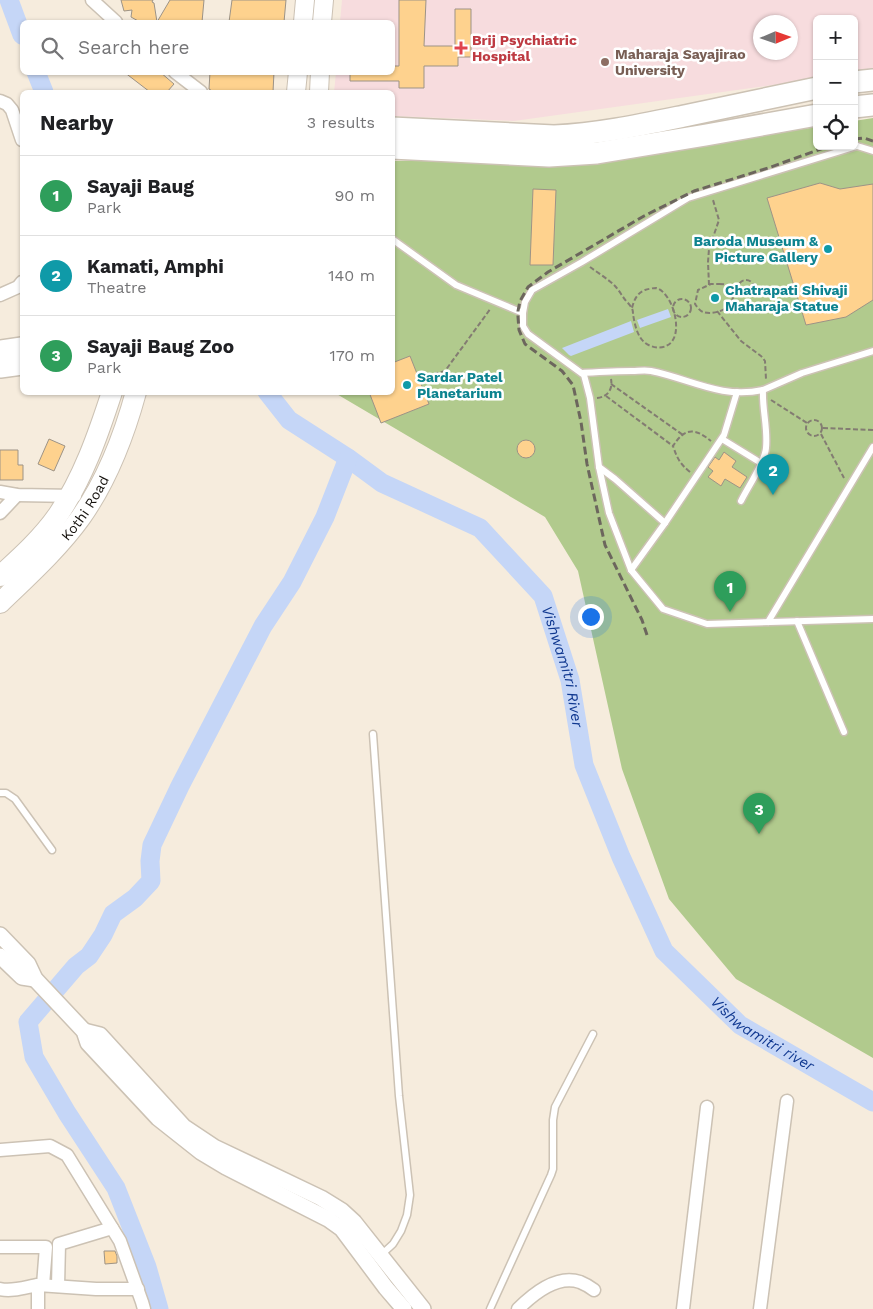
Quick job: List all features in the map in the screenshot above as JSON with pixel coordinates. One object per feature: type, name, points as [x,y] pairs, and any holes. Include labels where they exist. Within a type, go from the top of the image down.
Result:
[{"type":"highway","points":[[858,82],[873,80]]},
{"type":"highway","points":[[395,128],[535,135],[602,132],[813,89]]},
{"type":"highway","points":[[858,106],[873,105]]},
{"type":"highway","points":[[395,148],[550,156],[597,153],[813,116]]},
{"type":"highway","points":[[0,351],[20,348]]},
{"type":"highway","points":[[0,367],[20,364]]},
{"type":"main road","points":[[303,20],[305,0]]},
{"type":"main road","points":[[322,20],[324,0]]},
{"type":"main road","points":[[296,90],[298,75]]},
{"type":"main road","points":[[319,90],[320,75]]},
{"type":"main road","name":"Kothi Road","points":[[0,576],[28,550],[58,515],[89,455],[111,395]]},
{"type":"main road","name":"Kothi Road","points":[[0,603],[53,550],[80,518],[93,498],[118,446],[135,395]]},
{"type":"street","points":[[92,0],[114,20]]},
{"type":"street","points":[[179,75],[198,90]]},
{"type":"street","points":[[0,101],[7,104],[12,110],[20,134]]},
{"type":"street","points":[[0,295],[20,284]]},
{"type":"street","points":[[0,492],[18,495],[93,498]]},
{"type":"street","points":[[0,513],[18,495]]},
{"type":"street","points":[[0,935],[28,964],[35,979],[84,1031],[88,1043],[158,1118],[200,1152],[226,1167],[270,1181],[328,1219],[354,1222],[423,1309]]},
{"type":"street","points":[[0,956],[22,976],[35,979]]},
{"type":"street","points":[[760,1309],[786,1101]]},
{"type":"street","points":[[683,1309],[706,1107]]},
{"type":"street","points":[[0,1150],[50,1146],[67,1155],[120,1241],[144,1309]]},
{"type":"street","points":[[340,1219],[342,1229],[404,1309]]},
{"type":"street","points":[[58,1286],[59,1244],[112,1228]]},
{"type":"street","points":[[0,1247],[46,1247],[38,1309]]},
{"type":"street","points":[[518,1309],[549,1285],[561,1281],[580,1282],[594,1290]]},
{"type":"street","points":[[0,1289],[18,1289],[41,1285],[96,1289],[138,1289]]},
{"type":"lane","points":[[858,147],[873,151]]},
{"type":"lane","points":[[842,150],[688,198],[532,290],[524,302],[523,326],[528,334],[584,375],[590,398],[599,467],[609,513],[631,570],[663,609],[707,624],[873,619]]},
{"type":"lane","points":[[395,240],[456,285],[523,313]]},
{"type":"lane","points":[[582,373],[650,371],[708,389],[751,392],[764,391],[802,373],[873,352]]},
{"type":"lane","points":[[741,500],[761,463],[766,449],[762,402],[764,391]]},
{"type":"lane","points":[[631,570],[722,439],[737,392]]},
{"type":"lane","points":[[722,439],[761,463]]},
{"type":"lane","points":[[768,622],[873,447]]},
{"type":"lane","points":[[599,467],[665,523]]},
{"type":"lane","points":[[797,621],[844,732]]},
{"type":"lane","points":[[374,734],[399,1096],[410,1195],[407,1214],[401,1231],[393,1244],[380,1255]]},
{"type":"lane","points":[[0,793],[6,793],[15,799],[52,850]]},
{"type":"lane","points":[[490,1309],[551,1175],[553,1168],[553,1120],[555,1107],[593,1034]]},
{"type":"path","points":[[709,285],[709,249],[719,220],[710,191]]},
{"type":"path","points":[[582,262],[614,285],[632,308]]},
{"type":"path","points":[[745,280],[750,281],[754,285],[752,294],[748,296],[742,296],[738,290],[738,284],[745,280]]},
{"type":"path","points":[[726,284],[733,292],[733,301],[729,306],[717,312],[704,312],[695,304],[698,290],[709,285],[726,284]]},
{"type":"path","points":[[658,288],[664,293],[670,301],[677,326],[676,336],[669,345],[654,347],[641,339],[632,308],[636,296],[643,290],[658,288]]},
{"type":"path","points":[[733,292],[738,290]]},
{"type":"path","points":[[674,312],[674,306],[677,301],[686,301],[690,305]]},
{"type":"path","points":[[419,378],[445,371],[496,302]]},
{"type":"path","points":[[690,305],[695,304]]},
{"type":"path","points":[[674,312],[680,317],[685,317],[690,310],[690,305]]},
{"type":"path","points":[[717,312],[742,341],[766,361],[764,391],[807,423]]},
{"type":"path","points":[[590,398],[600,398],[610,392],[609,371]]},
{"type":"path","points":[[611,384],[683,434]]},
{"type":"path","points":[[606,396],[673,446],[677,458],[696,477]]},
{"type":"path","points":[[807,423],[811,420],[817,420],[823,428]]},
{"type":"path","points":[[807,423],[806,432],[810,435],[816,436],[820,434],[823,428]]},
{"type":"path","points":[[823,428],[873,430]]},
{"type":"path","points":[[673,446],[678,437],[693,431],[702,433],[717,445]]},
{"type":"path","points":[[820,434],[849,488]]},
{"type":"shaded area","name":"Maharaja Sayajirao University","points":[[342,0],[873,0],[873,71],[858,73],[858,15],[813,15],[813,80],[514,121],[395,116],[395,90],[334,90],[336,75],[395,75],[395,20],[340,20]]},
{"type":"green space","points":[[873,118],[873,1058],[736,979],[669,899],[622,769],[578,571],[545,517],[338,395],[395,395],[395,161],[490,159],[549,164],[813,128],[813,150],[858,150],[858,120]]},
{"type":"water","points":[[668,309],[671,317],[640,328],[637,320]]},
{"type":"water","points":[[631,321],[634,332],[571,356],[562,348]]},
{"type":"building","points":[[121,0],[153,0],[157,20],[136,20],[131,17],[132,10],[124,11]]},
{"type":"building","points":[[170,0],[204,0],[202,20],[158,20]]},
{"type":"building","points":[[232,0],[286,0],[284,20],[229,20]]},
{"type":"building","points":[[399,0],[426,0],[424,46],[455,46],[455,9],[471,9],[471,57],[458,57],[458,66],[424,66],[424,88],[399,88],[399,81],[350,81],[350,75],[395,75],[395,66],[399,66]]},
{"type":"building","points":[[128,75],[164,75],[174,84],[169,90],[147,90]]},
{"type":"building","points":[[210,75],[274,75],[273,90],[209,89]]},
{"type":"building","name":"Baroda Museum & Picture Gallery","points":[[820,183],[840,189],[873,184],[873,300],[846,317],[806,325],[767,198]]},
{"type":"building","points":[[533,189],[556,190],[553,265],[530,265]]},
{"type":"building","name":"Sardar Patel Planetarium","points":[[410,356],[429,404],[381,423],[370,395],[395,395],[395,362]]},
{"type":"building","points":[[49,439],[65,446],[54,471],[38,464]]},
{"type":"building","points":[[526,440],[532,443],[535,449],[532,455],[526,458],[520,455],[517,449],[520,443]]},
{"type":"building","points":[[0,450],[18,450],[18,465],[23,465],[23,480],[0,480]]},
{"type":"building","points":[[724,452],[736,461],[732,467],[747,477],[740,488],[725,479],[721,486],[708,477],[713,471],[708,467],[715,457],[719,460]]},
{"type":"building","points":[[104,1251],[115,1251],[117,1263],[105,1264]]},
{"type":"waterway","name":"Vishwamitri River","points":[[9,0],[20,30]]},
{"type":"waterway","name":"Vishwamitri River","points":[[37,75],[43,90]]},
{"type":"waterway","name":"Vishwamitri River","points":[[269,395],[289,420],[348,458],[382,483],[480,528],[543,596],[570,680],[584,765],[621,857],[664,951],[740,1025],[873,1102]]},
{"type":"waterway","points":[[159,1309],[147,1267],[116,1188],[67,1113],[34,1057],[28,1022],[76,966],[89,956],[103,935],[113,914],[135,898],[151,881],[150,861],[152,845],[180,786],[263,626],[292,582],[325,517],[348,458]]},
{"type":"railway","points":[[858,139],[864,138],[873,141]]},
{"type":"railway","points":[[647,635],[642,620],[605,545],[587,464],[573,385],[562,371],[525,344],[519,330],[518,311],[520,301],[528,287],[548,272],[644,216],[694,191],[818,150]]},
{"type":"place","name":"Brij Psychiatric Hospital","points":[[461,48]]},
{"type":"place","name":"Maharaja Sayajirao University","points":[[605,62]]},
{"type":"place","name":"Baroda Museum & Picture Gallery","points":[[828,249]]},
{"type":"place","name":"Chatrapati Shivaji Maharaja Statue","points":[[715,298]]},
{"type":"place","name":"Sardar Patel Planetarium","points":[[407,385]]},
{"type":"place","name":"Kamati, Amphi","points":[[773,495]]},
{"type":"place","name":"Sayaji Baug","points":[[730,612]]},
{"type":"place","name":"Sayaji Baug Zoo","points":[[759,834]]},
{"type":"water label","name":"Vishwamitri river","points":[[764,1032]]}]
